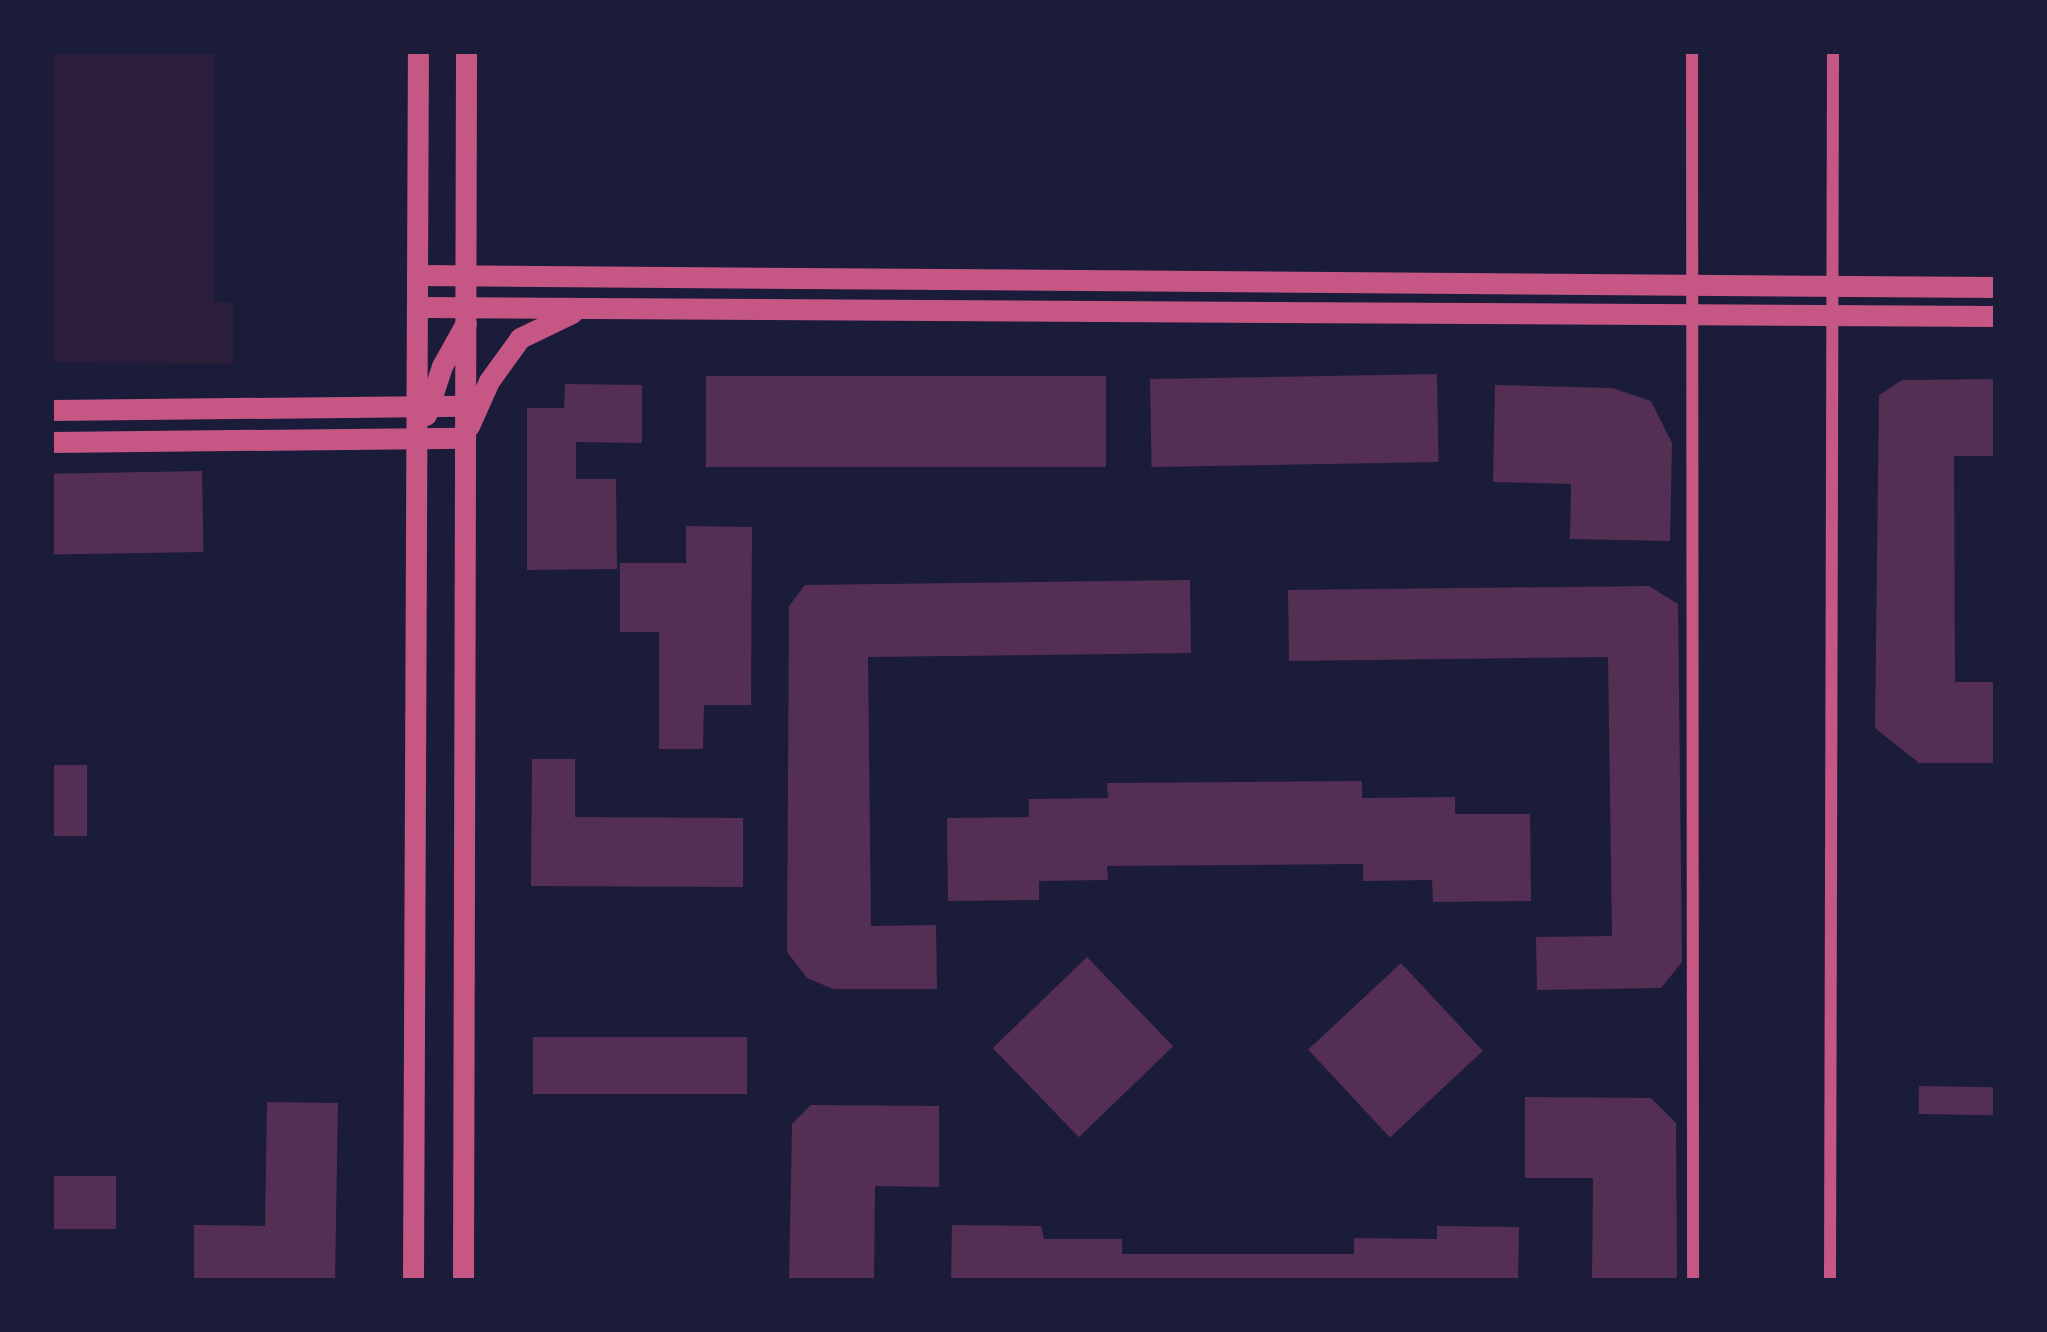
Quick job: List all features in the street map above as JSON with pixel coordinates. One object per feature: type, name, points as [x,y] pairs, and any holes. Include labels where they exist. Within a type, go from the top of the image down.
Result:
[{"type":"street","points":[[413,1281],[419,439],[424,405],[418,51]]},
{"type":"street","points":[[464,1281],[465,406],[472,312],[467,274],[466,51]]},
{"type":"street","points":[[1692,51],[1693,1281]]},
{"type":"street","points":[[1830,1281],[1833,51]]},
{"type":"street","points":[[419,274],[1996,287]]},
{"type":"street","points":[[424,405],[472,312],[535,286],[601,275]]},
{"type":"street","points":[[419,307],[472,312],[603,308],[1996,316]]},
{"type":"street","points":[[465,438],[489,381],[520,338],[557,318],[603,308]]},
{"type":"street","points":[[51,410],[465,406]]},
{"type":"street","points":[[51,442],[465,438]]},
{"type":"shaded area","points":[[51,51],[214,51],[214,301],[233,303],[233,364],[51,363]]},
{"type":"building","points":[[1437,374],[1439,462],[1152,467],[1150,379]]},
{"type":"building","points":[[706,376],[1106,376],[1106,467],[706,467]]},
{"type":"building","points":[[1996,379],[1996,456],[1954,456],[1955,682],[1996,682],[1996,763],[1919,763],[1875,728],[1879,395],[1902,380]]},
{"type":"building","points":[[565,384],[642,385],[642,443],[576,442],[576,479],[616,479],[617,569],[527,570],[527,408],[564,408]]},
{"type":"building","points":[[1495,385],[1612,388],[1651,401],[1672,443],[1670,541],[1570,539],[1571,484],[1493,482]]},
{"type":"building","points":[[202,471],[203,552],[52,555],[51,474]]},
{"type":"building","points":[[686,526],[752,527],[751,705],[704,705],[703,749],[659,749],[659,632],[620,632],[620,563],[686,563]]},
{"type":"building","points":[[1190,580],[1191,653],[868,657],[871,926],[936,925],[937,989],[833,989],[807,978],[787,952],[789,606],[805,585]]},
{"type":"building","points":[[1649,586],[1678,604],[1682,962],[1661,988],[1537,990],[1536,937],[1612,936],[1608,657],[1289,661],[1288,590]]},
{"type":"building","points":[[532,759],[575,759],[575,817],[743,818],[743,887],[531,886]]},
{"type":"building","points":[[51,765],[87,765],[87,836],[51,836]]},
{"type":"building","points":[[1362,781],[1362,798],[1455,797],[1455,814],[1530,814],[1531,901],[1433,902],[1432,880],[1363,881],[1363,864],[1107,866],[1108,880],[1039,881],[1039,900],[948,901],[947,818],[1029,817],[1029,799],[1108,798],[1107,783]]},
{"type":"building","points":[[1087,957],[1173,1046],[1079,1137],[993,1048]]},
{"type":"building","points":[[1401,963],[1483,1051],[1390,1137],[1308,1050]]},
{"type":"building","points":[[533,1037],[747,1037],[747,1094],[533,1094]]},
{"type":"building","points":[[1919,1086],[1996,1087],[1995,1115],[1919,1114]]},
{"type":"building","points":[[1525,1097],[1651,1098],[1676,1123],[1677,1281],[1592,1281],[1593,1178],[1525,1178]]},
{"type":"building","points":[[267,1102],[338,1103],[335,1281],[194,1281],[194,1225],[265,1226]]},
{"type":"building","points":[[811,1105],[939,1106],[939,1187],[875,1186],[874,1281],[789,1281],[792,1124]]},
{"type":"building","points":[[51,1176],[116,1176],[116,1229],[51,1229]]},
{"type":"building","points":[[952,1225],[1041,1226],[1044,1239],[1122,1239],[1122,1254],[1354,1254],[1354,1238],[1437,1239],[1437,1226],[1519,1227],[1518,1281],[951,1281]]}]
